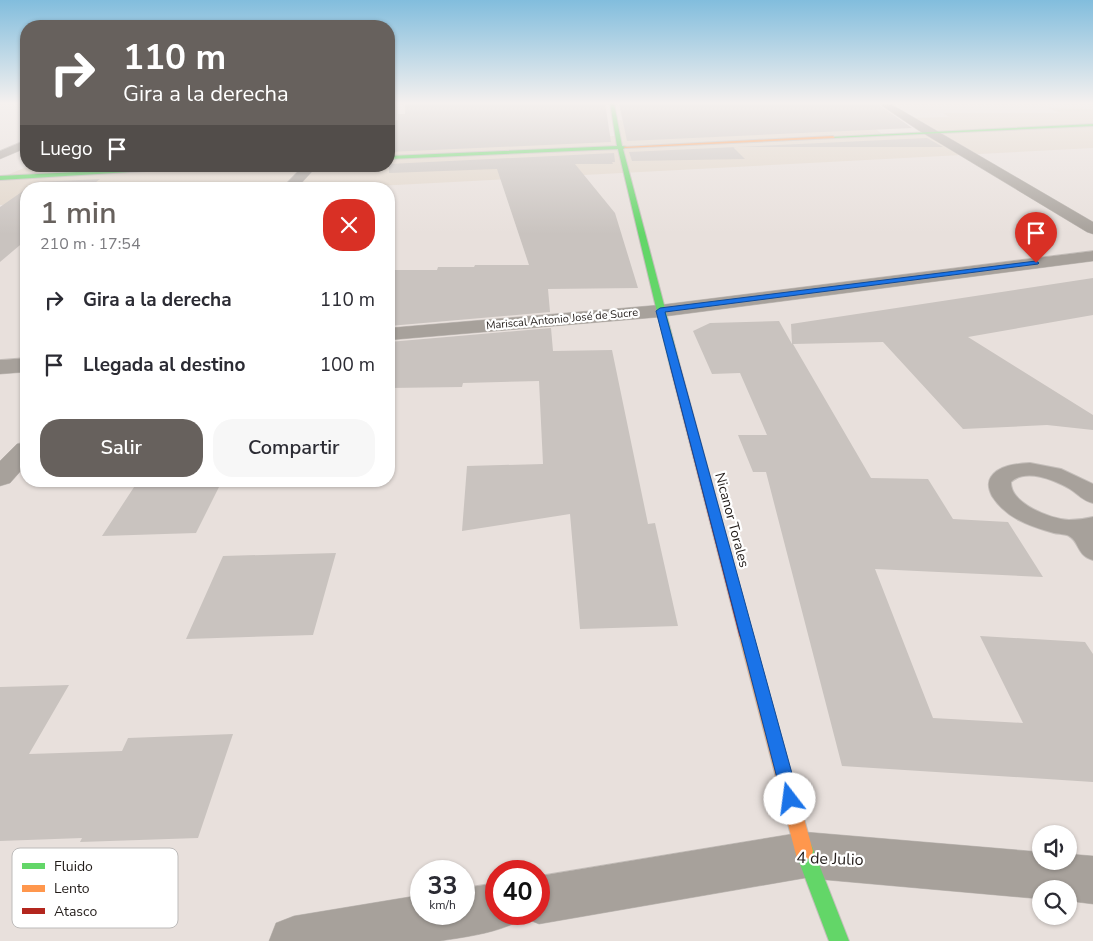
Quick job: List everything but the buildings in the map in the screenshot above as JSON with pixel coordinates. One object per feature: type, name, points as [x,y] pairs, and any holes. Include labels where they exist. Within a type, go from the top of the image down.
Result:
[{"type":"main road","points":[[395,158],[641,147]]},
{"type":"main road","name":"Nicanor Torales","points":[[620,148],[660,311],[805,855],[839,941]]},
{"type":"main road","points":[[0,178],[112,172]]},
{"type":"street","points":[[0,156],[20,147]]},
{"type":"street","points":[[954,147],[1093,229]]},
{"type":"street","points":[[295,182],[304,172]]},
{"type":"street","name":"Mariscal Antonio José de Sucre","points":[[395,333],[660,311],[1093,256]]},
{"type":"street","points":[[0,367],[20,365]]},
{"type":"street","points":[[0,477],[20,456]]},
{"type":"street","name":"4 de Julio","points":[[550,898],[805,855],[1093,880]]},
{"type":"street","points":[[294,941],[410,922]]},
{"type":"lane","points":[[1093,496],[1087,490],[1068,480],[1047,472],[1025,470],[1010,472],[1000,480],[1000,491],[1011,505],[1029,516],[1053,525],[1085,526],[1093,551]]},
{"type":"shaded area","points":[[395,147],[1093,147],[395,185],[395,182],[20,182],[20,204],[0,205],[0,178],[20,170],[20,172],[395,172]]},
{"type":"traffic: fast","points":[[620,147],[675,366]]},
{"type":"traffic: fast","points":[[395,158],[625,147]]},
{"type":"traffic: fast","points":[[0,178],[112,172]]},
{"type":"traffic: fast","points":[[804,851],[839,941]]},
{"type":"traffic: slow","points":[[746,635],[804,851]]},
{"type":"traffic: jam","points":[[675,366],[746,635]]},
{"type":"route","points":[[790,799],[660,311],[1036,263]]}]
